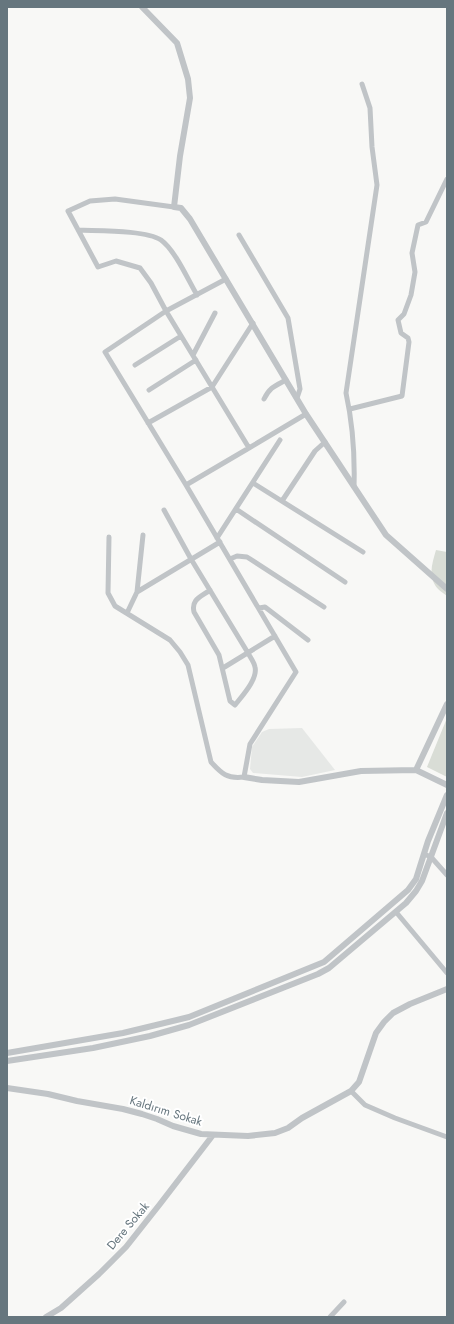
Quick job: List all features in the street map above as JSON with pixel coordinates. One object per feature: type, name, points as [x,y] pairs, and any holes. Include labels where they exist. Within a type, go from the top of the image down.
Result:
[{"type":"street","points":[[142,7],[177,43],[188,79],[190,98],[180,156],[174,207]]},
{"type":"street","points":[[354,487],[355,458],[353,424],[346,393],[377,185],[372,147],[370,108],[362,84]]},
{"type":"street","points":[[350,409],[402,396],[410,342],[408,338],[401,333],[398,320],[404,314],[411,295],[415,272],[412,253],[418,225],[426,222],[447,178]]},
{"type":"street","points":[[248,448],[166,311],[151,283],[140,268],[116,261],[98,267],[68,211],[90,201],[115,199],[181,208],[190,219],[306,414],[386,535],[447,589]]},
{"type":"street","points":[[78,230],[138,233],[155,237],[161,241],[177,260],[197,295]]},
{"type":"street","points":[[239,235],[288,318],[300,390],[297,398]]},
{"type":"street","points":[[226,279],[166,311],[105,352],[219,540],[296,672],[250,744],[244,777]]},
{"type":"street","points":[[149,390],[194,358],[215,313]]},
{"type":"street","points":[[148,423],[212,387],[253,323]]},
{"type":"street","points":[[135,365],[182,336]]},
{"type":"street","points":[[264,399],[271,388],[286,380]]},
{"type":"street","points":[[186,485],[306,414]]},
{"type":"street","points":[[137,592],[219,540],[236,509],[280,440]]},
{"type":"street","points":[[282,501],[315,451],[325,442]]},
{"type":"street","points":[[253,483],[363,552]]},
{"type":"street","points":[[236,509],[345,582]]},
{"type":"street","points":[[164,510],[191,559],[210,590],[248,653],[255,668],[251,685],[235,705],[230,701],[219,655],[194,612],[193,606],[196,600],[210,590]]},
{"type":"street","points":[[127,613],[137,592],[143,535]]},
{"type":"street","points":[[109,537],[108,593],[116,606],[170,640],[180,652],[188,665],[211,762],[219,771],[232,778],[244,777],[262,780],[299,782],[361,771],[416,770],[447,784]]},
{"type":"street","points":[[230,560],[237,556],[247,557],[324,607]]},
{"type":"street","points":[[259,608],[265,607],[308,640]]},
{"type":"street","points":[[223,668],[275,636]]},
{"type":"street","points":[[416,770],[447,704]]},
{"type":"street","points":[[7,1053],[123,1033],[189,1017],[324,962],[408,890],[416,879],[447,795]]},
{"type":"street","points":[[7,1060],[93,1048],[150,1036],[189,1025],[329,968],[396,912],[416,891],[431,857],[447,813]]},
{"type":"street","points":[[424,854],[431,857],[447,875]]},
{"type":"street","points":[[396,912],[447,973]]},
{"type":"street","name":"Kaldırım Sokak","points":[[7,1088],[48,1094],[123,1109],[157,1119],[186,1131],[213,1135],[248,1136],[275,1133],[288,1128],[302,1118],[351,1091],[359,1082],[376,1033],[384,1022],[393,1013],[410,1004],[447,989]]},
{"type":"street","points":[[351,1091],[359,1101],[370,1107],[447,1137]]},
{"type":"street","name":"Dere Sokak","points":[[46,1317],[68,1302],[126,1247],[213,1135]]},
{"type":"street","points":[[330,1317],[344,1302]]},
{"type":"shaded area","points":[[436,550],[447,552],[447,596],[440,591],[433,581],[431,572]]},
{"type":"shaded area","points":[[447,718],[447,777],[427,767]]},
{"type":"shaded area","points":[[302,728],[335,770],[302,777],[253,773],[250,769],[252,747],[262,732],[269,729]]}]
